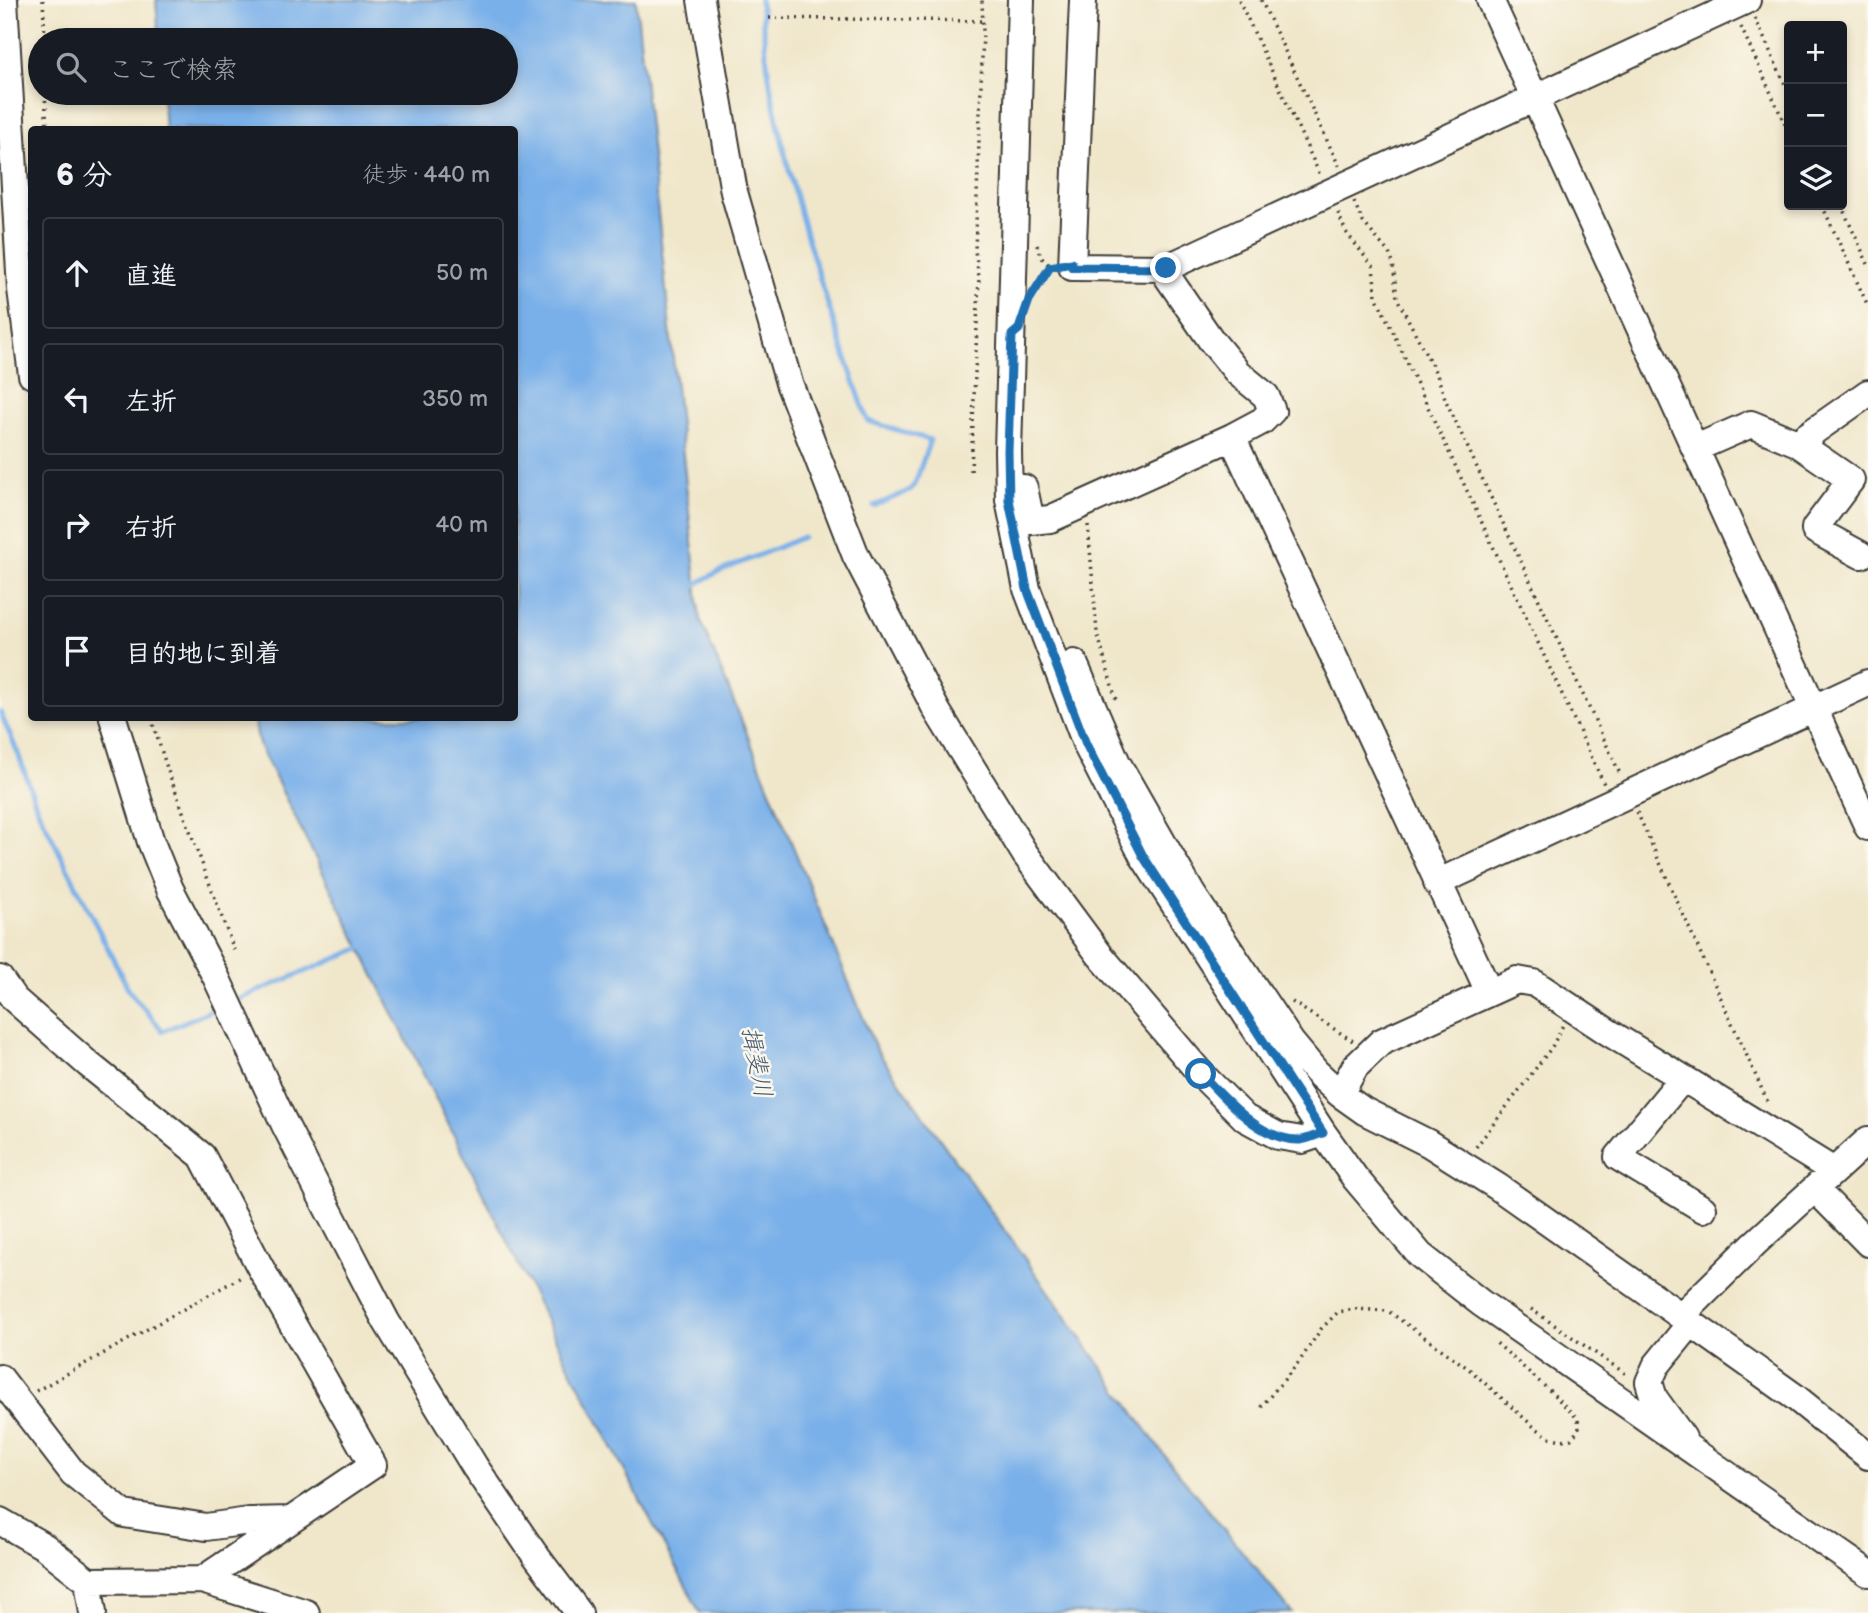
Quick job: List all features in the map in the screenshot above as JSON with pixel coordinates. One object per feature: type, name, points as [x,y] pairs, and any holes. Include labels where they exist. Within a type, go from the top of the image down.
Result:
[{"type":"street","points":[[4,0],[21,289],[28,344]]},
{"type":"street","points":[[701,0],[734,192],[789,383],[856,556],[937,711],[1025,854],[1100,954],[1201,1074],[1245,1118],[1278,1136],[1302,1140],[1323,1133]]},
{"type":"street","points":[[1021,0],[1008,451],[1009,500],[1027,589],[1086,744],[1143,856],[1323,1133],[1355,1178],[1420,1255],[1481,1303],[1868,1573]]},
{"type":"street","points":[[1083,0],[1072,267],[1166,268],[1742,3]]},
{"type":"street","points":[[1490,0],[1868,827]]},
{"type":"street","points":[[1031,521],[1050,519],[1232,437],[1262,421],[1272,411],[1266,396],[1238,373],[1211,340],[1167,276],[1166,268]]},
{"type":"street","points":[[1797,443],[1868,393]]},
{"type":"street","points":[[1696,448],[1751,424],[1797,443],[1851,480],[1815,530],[1861,555]]},
{"type":"street","points":[[1232,437],[1489,992]]},
{"type":"street","points":[[1008,451],[1017,456],[1038,566],[1068,652],[1117,763],[1192,894],[1284,1031],[1316,1072],[1364,1111],[1428,1143],[1499,1187],[1795,1396],[1868,1456]]},
{"type":"street","points":[[1437,883],[1868,683]]},
{"type":"street","points":[[114,721],[151,842],[170,889],[216,977],[284,1124],[386,1321],[467,1455],[533,1552],[579,1613]]},
{"type":"street","points":[[1340,1094],[1355,1067],[1381,1042],[1517,979],[1534,983],[1834,1171]]},
{"type":"street","points":[[5,995],[202,1156],[260,1266],[373,1465],[202,1580]]},
{"type":"street","points":[[1683,1078],[1618,1157],[1703,1209]]},
{"type":"street","points":[[1686,1448],[1682,1434],[1654,1398],[1649,1382],[1656,1366],[1685,1320],[1754,1244],[1868,1140]]},
{"type":"street","points":[[1815,1189],[1868,1243]]},
{"type":"street","points":[[0,1378],[72,1473],[124,1514],[206,1527],[250,1521],[291,1520]]},
{"type":"street","points":[[0,1521],[45,1547],[88,1581],[202,1580],[306,1613]]},
{"type":"street","points":[[88,1581],[93,1613]]},
{"type":"path","points":[[43,0],[44,28]]},
{"type":"path","points":[[971,471],[979,277],[975,251],[982,0]]},
{"type":"path","points":[[1239,0],[1338,189],[1389,253],[1393,263],[1397,298],[1437,375],[1446,401],[1621,798]]},
{"type":"path","points":[[1261,0],[1338,189],[1346,232],[1373,267],[1376,296],[1785,1139]]},
{"type":"path","points":[[1742,3],[1784,84]]},
{"type":"path","points":[[1742,3],[1784,119]]},
{"type":"path","points":[[769,18],[982,22]]},
{"type":"path","points":[[46,105],[47,126]]},
{"type":"path","points":[[1824,210],[1868,306]]},
{"type":"path","points":[[1843,210],[1868,264]]},
{"type":"path","points":[[1029,300],[1050,267],[1072,263]]},
{"type":"path","points":[[1086,502],[1097,632],[1117,704]]},
{"type":"path","points":[[153,721],[168,771],[234,950]]},
{"type":"path","points":[[1289,1000],[1371,1051]]},
{"type":"path","points":[[1463,1165],[1552,1047],[1571,1007]]},
{"type":"path","points":[[17,1401],[260,1266]]},
{"type":"path","points":[[1262,1407],[1299,1362],[1321,1329],[1338,1312],[1388,1311],[1469,1369],[1533,1426],[1549,1437],[1570,1439],[1579,1429],[1578,1419],[1493,1340]]},
{"type":"water","name":"揖斐川","points":[[156,0],[636,0],[700,619],[876,1049],[1167,1459],[1292,1613],[700,1613],[569,1366],[259,745],[255,721],[518,721],[518,126],[165,126],[163,105],[518,105],[518,28],[158,28]]},
{"type":"waterway","points":[[760,0],[770,83],[791,178],[827,301],[868,421],[930,440],[915,484],[909,491],[874,506]]},
{"type":"waterway","points":[[691,587],[716,573],[803,537]]},
{"type":"waterway","points":[[0,712],[37,808],[130,992],[163,1031],[222,1006]]},
{"type":"waterway","points":[[235,1001],[361,948]]},
{"type":"route","points":[[1166,268],[1072,267],[1072,263],[1050,267],[1029,300],[1019,329],[1012,335],[1009,500],[1027,589],[1086,744],[1143,856],[1323,1133],[1302,1140],[1278,1136],[1245,1118],[1201,1074]]}]
